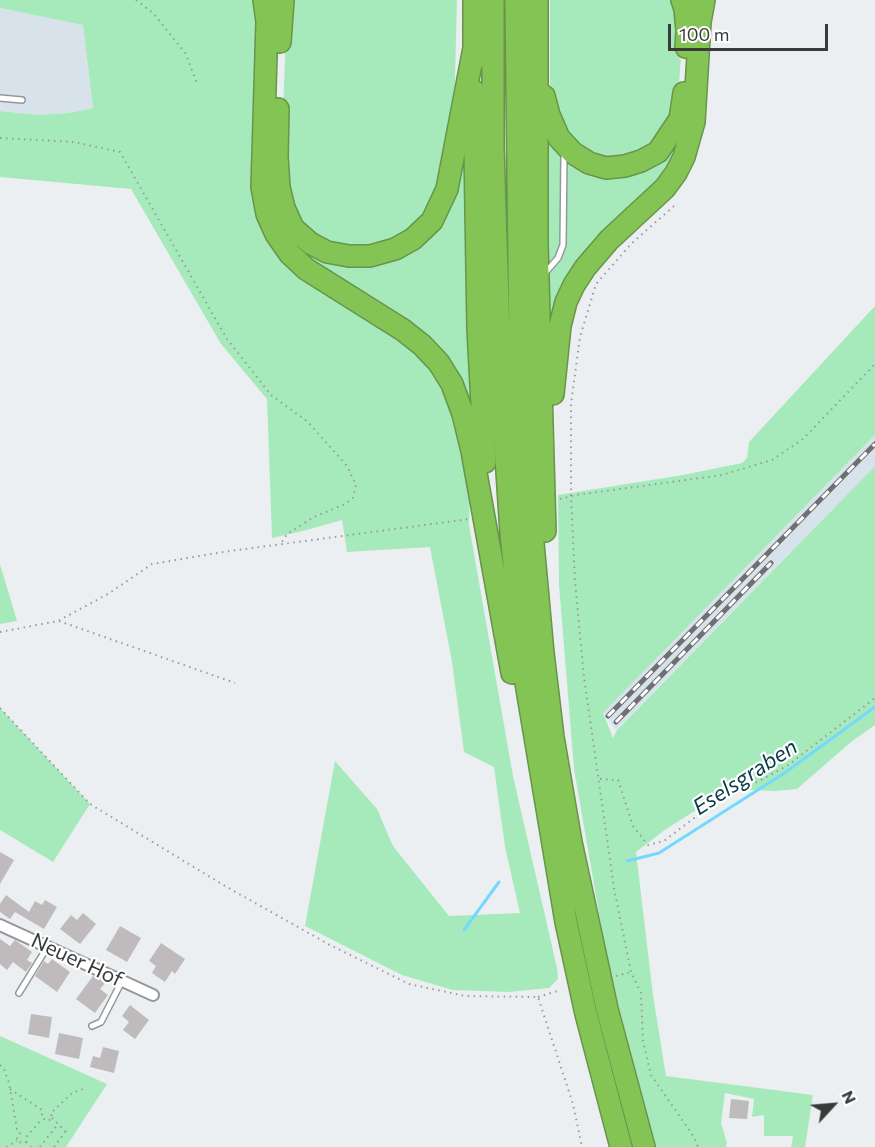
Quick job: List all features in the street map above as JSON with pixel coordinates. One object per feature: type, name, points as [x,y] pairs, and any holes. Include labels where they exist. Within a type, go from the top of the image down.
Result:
[{"type":"highway","points":[[264,0],[267,21],[262,187],[267,214],[276,234],[290,254],[306,269],[403,330],[440,363],[452,384],[463,414],[472,451],[525,753],[562,845]]},
{"type":"highway","points":[[283,0],[276,156],[279,187],[284,208],[293,228],[310,243],[327,252],[349,256],[370,256],[395,249],[413,239],[432,221],[447,189],[474,48]]},
{"type":"highway","points":[[474,0],[478,329],[492,555]]},
{"type":"highway","points":[[493,0],[493,147],[500,365],[511,533],[526,683],[562,845],[644,1147]]},
{"type":"highway","points":[[516,0],[518,275],[525,455],[553,737],[566,922],[586,1014],[621,1147]]},
{"type":"highway","points":[[537,0],[538,281],[551,496]]},
{"type":"highway","points":[[537,48],[543,94],[559,138],[573,153],[589,163],[606,168],[641,161],[658,152],[680,119],[684,101],[687,30],[682,0]]},
{"type":"highway","points":[[562,845],[569,789],[549,605],[555,368],[560,326],[566,302],[585,268],[609,240],[665,188],[684,157],[694,122],[700,22],[704,0]]},
{"type":"street","name":"Neuer Hof","points":[[0,925],[153,995]]},
{"type":"lane","points":[[0,98],[22,100]]},
{"type":"lane","points":[[538,281],[558,258],[563,244],[564,143]]},
{"type":"lane","points":[[19,993],[48,946]]},
{"type":"lane","points":[[92,1026],[101,1022],[122,981]]},
{"type":"path","points":[[136,0],[153,13],[186,54],[197,84]]},
{"type":"path","points":[[0,138],[74,142],[120,152],[227,339],[271,395],[308,422],[347,466],[356,485],[353,498],[345,504],[314,517],[287,534],[280,546]]},
{"type":"path","points":[[674,206],[632,243],[596,284],[580,337],[571,404],[571,496],[575,582],[584,677],[614,888],[631,972],[641,993],[643,1041],[651,1075],[694,1137],[698,1147]]},
{"type":"path","points":[[551,496],[571,496],[722,475],[772,460],[803,439],[875,364]]},
{"type":"path","points":[[0,632],[58,621],[108,594],[152,564],[223,552],[471,519]]},
{"type":"path","points":[[58,621],[235,683]]},
{"type":"path","points":[[600,779],[618,780],[633,826],[648,845],[664,841],[706,809],[787,766],[875,698]]},
{"type":"path","points":[[0,708],[90,804],[225,886],[330,945],[409,984],[465,996],[538,997],[561,990]]},
{"type":"path","points":[[610,977],[631,972]]},
{"type":"path","points":[[538,997],[573,1104],[582,1147]]},
{"type":"path","points":[[0,1065],[4,1069],[10,1089],[20,1133]]},
{"type":"path","points":[[10,1089],[43,1112],[51,1113],[72,1094],[83,1089]]},
{"type":"path","points":[[26,1142],[27,1136],[42,1119],[43,1112]]},
{"type":"path","points":[[51,1113],[52,1118],[69,1135]]},
{"type":"path","points":[[42,1119],[48,1121],[52,1118]]},
{"type":"path","points":[[40,1147],[58,1124]]},
{"type":"path","points":[[54,1147],[65,1132]]},
{"type":"path","points":[[20,1133],[27,1136]]},
{"type":"path","points":[[17,1141],[16,1137],[20,1133]]},
{"type":"path","points":[[6,1147],[17,1141],[26,1142],[31,1147]]},
{"type":"shaded area","points":[[0,8],[83,25],[93,108],[39,115],[0,111]]},
{"type":"shaded area","points":[[875,435],[875,466],[616,730],[603,713]]},
{"type":"green space","points":[[0,0],[258,0],[298,241],[406,254],[461,158],[466,156],[473,407],[469,525],[513,776],[557,968],[558,979],[549,988],[509,992],[453,990],[402,975],[305,926],[335,761],[377,809],[393,846],[449,916],[520,913],[505,847],[494,767],[464,752],[452,662],[430,547],[347,552],[342,520],[272,538],[267,399],[221,344],[131,189],[0,177],[0,111],[39,115],[93,108],[83,25],[0,8]]},
{"type":"green space","points":[[290,0],[457,0],[454,119],[441,188],[419,227],[378,247],[336,248],[297,225],[281,162],[286,32]]},
{"type":"green space","points":[[550,0],[676,0],[681,55],[679,85],[673,112],[658,141],[622,160],[598,158],[580,147],[566,134],[554,112],[550,84]]},
{"type":"green space","points":[[684,122],[677,155],[554,326],[549,318],[548,126],[611,175]]},
{"type":"green space","points":[[875,306],[875,435],[603,713],[613,738],[617,730],[875,466],[875,725],[851,742],[797,789],[774,791],[730,789],[666,829],[636,852],[653,995],[666,1076],[813,1095],[805,1147],[791,1147],[793,1136],[764,1136],[764,1115],[752,1117],[754,1099],[725,1093],[721,1123],[726,1147],[656,1147],[609,971],[574,769],[559,585],[558,495],[742,463],[747,458],[749,442]]},
{"type":"green space","points":[[0,564],[17,621],[0,624]]},
{"type":"green space","points":[[0,708],[90,804],[53,862],[0,830]]},
{"type":"green space","points":[[0,1036],[107,1084],[66,1147],[0,1147]]},
{"type":"building","points":[[0,852],[14,860],[0,884]]},
{"type":"building","points":[[6,895],[29,912],[35,901],[42,905],[45,900],[57,907],[44,929],[15,912],[10,919],[0,912],[0,904]]},
{"type":"building","points":[[83,913],[96,924],[80,944],[60,929],[71,915],[77,920]]},
{"type":"building","points":[[120,926],[141,938],[127,962],[106,950]]},
{"type":"building","points":[[0,939],[10,946],[15,940],[32,952],[27,960],[32,963],[26,972],[13,962],[7,970],[0,964]]},
{"type":"building","points":[[161,943],[185,959],[175,974],[172,971],[165,982],[152,973],[156,966],[149,961]]},
{"type":"building","points":[[52,959],[70,972],[57,992],[35,976],[44,961],[48,964]]},
{"type":"building","points":[[93,976],[106,982],[100,989],[108,995],[95,1013],[76,999]]},
{"type":"building","points":[[130,1005],[149,1020],[135,1039],[123,1030],[129,1022],[122,1016]]},
{"type":"building","points":[[31,1014],[52,1017],[49,1038],[28,1034]]},
{"type":"building","points":[[59,1033],[83,1038],[79,1059],[55,1054]]},
{"type":"building","points":[[103,1047],[119,1051],[114,1073],[90,1067],[93,1056],[100,1058]]},
{"type":"building","points":[[731,1099],[749,1101],[747,1119],[729,1118]]},
{"type":"waterway","name":"Eselsgraben","points":[[627,861],[659,853],[786,772],[875,707]]},
{"type":"waterway","name":"Eselsgraben","points":[[464,930],[499,882]]},
{"type":"railway","points":[[608,716],[875,444]]},
{"type":"railway","points":[[616,722],[771,563]]}]
